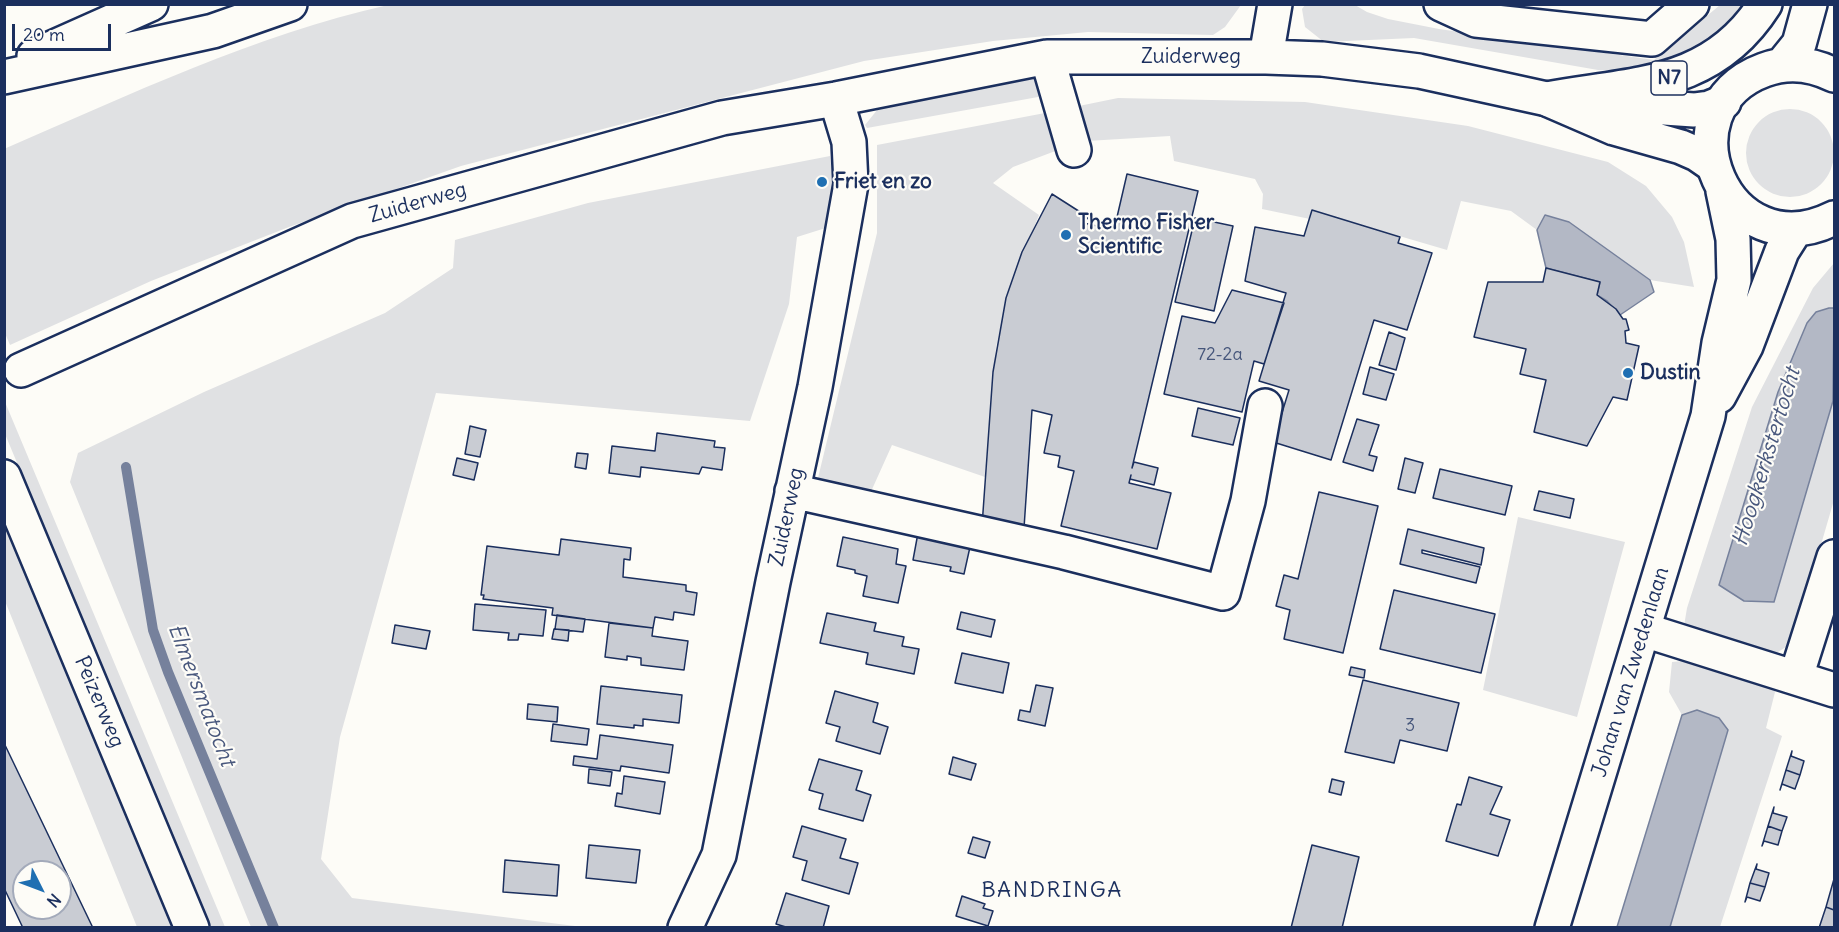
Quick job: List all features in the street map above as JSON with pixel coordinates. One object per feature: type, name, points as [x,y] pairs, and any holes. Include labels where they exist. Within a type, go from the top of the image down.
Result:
[{"type":"main road","points":[[4,68],[151,4]]},
{"type":"main road","points":[[4,77],[213,31],[290,4]]},
{"type":"main road","points":[[1266,57],[1275,4]]},
{"type":"main road","points":[[1441,4],[1476,20],[1523,15],[1652,39],[1692,4]]},
{"type":"main road","name":"N7","points":[[1547,99],[1661,81],[1682,74],[1708,61],[1734,39],[1765,4]]},
{"type":"main road","points":[[1782,65],[1799,44],[1810,4]]},
{"type":"main road","points":[[1047,57],[1074,150]]},
{"type":"main road","name":"Zuiderweg","points":[[21,370],[352,221],[722,118],[836,99],[1047,57],[1322,59],[1397,68],[1487,84],[1547,99],[1614,128],[1681,147],[1718,178],[1735,206],[1759,222],[1796,229]]},
{"type":"main road","points":[[1724,102],[1749,77],[1782,65],[1804,65],[1834,75]]},
{"type":"main road","name":"Zuiderweg","points":[[685,927],[719,855],[814,387],[851,184],[849,142],[836,99]]},
{"type":"main road","name":"Zuiderweg","points":[[1547,99],[1686,110],[1709,108],[1724,102]]},
{"type":"main road","name":"Johan van Zwedenlaan","points":[[1552,927],[1708,416],[1719,343],[1734,280],[1732,239],[1718,178],[1712,132],[1724,102]]},
{"type":"main road","points":[[1796,229],[1822,224],[1834,218]]},
{"type":"main road","name":"Johan van Zwedenlaan","points":[[1708,416],[1746,346],[1782,251],[1796,229]]},
{"type":"main road","points":[[792,491],[1064,552],[1223,593],[1248,501],[1265,406]]},
{"type":"main road","name":"Peizerweg","points":[[4,477],[192,927]]},
{"type":"main road","points":[[1796,677],[1834,556]]},
{"type":"main road","points":[[1644,630],[1834,690]]},
{"type":"shaded area","points":[[388,5],[1241,5],[1225,27],[1213,35],[1088,32],[993,41],[864,61],[461,166],[289,227],[151,281],[10,345],[4,331],[4,149],[145,88],[241,50],[338,18]]},
{"type":"shaded area","points":[[1305,5],[1355,5],[1388,19],[1439,29],[1654,60],[1720,5],[1752,5],[1699,52],[1638,72],[1598,70],[1414,38],[1324,42],[1305,27],[1302,9]]},
{"type":"shaded area","points":[[1033,78],[1041,93],[1038,97],[867,128],[865,125],[886,99]]},
{"type":"shaded area","points":[[1118,98],[1305,102],[1468,126],[1608,162],[1646,186],[1672,217],[1684,242],[1694,287],[1650,280],[1569,222],[1545,215],[1537,230],[1511,211],[1461,201],[1447,250],[1314,211],[1310,219],[1262,209],[1263,194],[1255,179],[1174,161],[1170,136],[1087,141],[1074,107]]},
{"type":"shaded area","points":[[1790,109],[1807,112],[1821,122],[1831,136],[1834,153],[1831,170],[1821,184],[1807,194],[1790,197],[1773,194],[1759,184],[1749,170],[1746,153],[1749,136],[1759,122],[1773,112]]},
{"type":"shaded area","points":[[1045,113],[1050,117],[1058,150],[1013,167],[993,183],[1039,215],[1009,290],[996,347],[985,477],[892,445],[869,496],[818,478],[877,233],[877,145]]},
{"type":"shaded area","points":[[830,156],[835,197],[832,226],[797,237],[789,304],[750,421],[436,393],[340,737],[321,859],[352,898],[583,927],[251,927],[70,482],[78,453],[204,392],[385,313],[453,268],[455,240],[588,203]]},
{"type":"shaded area","points":[[1834,263],[1834,500],[1797,627],[1786,647],[1773,655],[1684,626],[1687,608],[1752,407],[1813,288]]},
{"type":"shaded area","points":[[5,402],[225,927],[211,927],[5,434]]},
{"type":"shaded area","points":[[1518,517],[1625,542],[1577,717],[1483,690]]},
{"type":"shaded area","points":[[5,523],[173,927],[137,927],[5,601]]},
{"type":"shaded area","points":[[1694,660],[1776,688],[1766,728],[1782,736],[1720,927],[1670,927],[1728,730],[1697,710],[1682,715],[1669,692],[1672,662]]},
{"type":"water","points":[[1545,215],[1569,222],[1650,280],[1654,292],[1620,315],[1607,301],[1597,295],[1600,282],[1546,268],[1537,230]]},
{"type":"water","name":"Hoogkerkstertocht","points":[[1834,308],[1833,401],[1774,602],[1744,601],[1719,585],[1778,392],[1807,323],[1816,312]]},
{"type":"water","points":[[1697,710],[1719,718],[1728,730],[1670,927],[1617,927],[1682,715]]},
{"type":"building","points":[[1127,174],[1198,191],[1132,468],[1134,462],[1158,468],[1154,485],[1130,479],[1129,483],[1171,493],[1157,549],[1061,526],[1074,471],[1058,467],[1060,456],[1044,453],[1052,415],[1032,410],[1024,528],[982,526],[993,372],[1006,298],[1022,252],[1052,194],[1088,217],[1084,223],[1114,230]]},
{"type":"building","points":[[1312,210],[1400,237],[1398,243],[1432,253],[1407,330],[1374,320],[1331,460],[1273,442],[1289,390],[1259,381],[1286,293],[1245,281],[1255,227],[1304,236]]},
{"type":"building","points":[[1195,218],[1233,226],[1214,311],[1175,302]]},
{"type":"building","points":[[1546,268],[1600,282],[1597,295],[1616,309],[1623,319],[1626,319],[1629,330],[1625,331],[1626,343],[1639,346],[1627,400],[1613,397],[1587,446],[1534,432],[1546,380],[1520,374],[1526,349],[1474,337],[1488,282],[1543,282]]},
{"type":"building","points":[[1232,290],[1284,303],[1264,364],[1254,361],[1242,412],[1164,394],[1182,316],[1215,323]]},
{"type":"building","points":[[1389,332],[1405,338],[1396,370],[1379,365]]},
{"type":"building","points":[[1370,367],[1394,374],[1386,400],[1363,394]]},
{"type":"building","points":[[1198,408],[1240,418],[1233,445],[1192,436]]},
{"type":"building","points":[[1357,419],[1379,425],[1369,455],[1377,457],[1373,471],[1343,462]]},
{"type":"building","points":[[470,426],[486,430],[480,457],[465,454]]},
{"type":"building","points":[[657,433],[715,441],[714,447],[725,448],[722,470],[702,467],[699,474],[641,467],[640,477],[609,473],[612,446],[655,451]]},
{"type":"building","points":[[577,453],[588,454],[586,469],[575,467]]},
{"type":"building","points":[[457,458],[478,463],[474,480],[453,475]]},
{"type":"building","points":[[1405,458],[1423,463],[1415,493],[1398,489]]},
{"type":"building","points":[[1440,469],[1512,486],[1505,515],[1433,498]]},
{"type":"building","points":[[1539,491],[1574,499],[1570,518],[1534,510]]},
{"type":"building","points":[[1319,492],[1378,506],[1343,653],[1284,639],[1290,610],[1276,606],[1284,575],[1298,579]]},
{"type":"building","points":[[1408,529],[1484,548],[1481,565],[1422,550],[1422,553],[1480,567],[1476,583],[1400,564]]},
{"type":"building","points":[[918,533],[970,547],[964,574],[950,571],[951,567],[913,560]]},
{"type":"building","points":[[843,537],[898,549],[896,564],[906,566],[898,603],[863,596],[867,576],[855,573],[855,570],[837,566]]},
{"type":"building","points":[[561,539],[631,548],[630,560],[624,559],[623,577],[686,585],[686,591],[697,593],[694,615],[674,612],[673,620],[655,617],[653,628],[552,615],[553,608],[483,599],[484,595],[481,595],[487,546],[559,555]]},
{"type":"building","points":[[1394,590],[1495,614],[1481,673],[1380,649]]},
{"type":"building","points":[[475,604],[546,610],[543,636],[519,634],[518,640],[508,640],[509,633],[473,630]]},
{"type":"building","points":[[961,612],[995,620],[991,637],[957,629]]},
{"type":"building","points":[[827,613],[876,623],[874,631],[904,637],[902,646],[919,649],[914,674],[866,664],[868,653],[820,643]]},
{"type":"building","points":[[557,615],[585,619],[583,632],[555,629]]},
{"type":"building","points":[[609,623],[653,628],[652,636],[688,641],[684,670],[641,665],[641,658],[627,656],[627,660],[605,657]]},
{"type":"building","points":[[395,625],[430,631],[426,649],[392,643]]},
{"type":"building","points":[[554,629],[569,630],[568,641],[552,639]]},
{"type":"building","points":[[962,653],[1009,663],[1003,693],[955,683]]},
{"type":"building","points":[[1351,667],[1365,670],[1364,678],[1349,675]]},
{"type":"building","points":[[1363,680],[1459,703],[1447,751],[1400,740],[1394,763],[1345,752]]},
{"type":"building","points":[[1036,685],[1053,688],[1045,726],[1018,720],[1020,710],[1030,712]]},
{"type":"building","points":[[601,686],[682,695],[679,723],[643,719],[643,726],[634,725],[634,728],[597,724]]},
{"type":"building","points":[[835,691],[878,703],[873,722],[888,727],[880,754],[836,741],[840,727],[826,723]]},
{"type":"building","points":[[528,704],[558,707],[557,722],[527,719]]},
{"type":"building","points":[[553,724],[589,729],[587,745],[551,741]]},
{"type":"building","points":[[600,735],[673,745],[669,773],[621,766],[620,771],[573,765],[574,756],[597,759]]},
{"type":"building","points":[[4,743],[60,860],[12,860],[12,905],[4,888]]},
{"type":"building","points":[[1792,751],[1791,756],[1804,761],[1800,775],[1786,770]]},
{"type":"building","points":[[953,757],[976,764],[971,780],[949,774]]},
{"type":"building","points":[[819,759],[862,771],[856,790],[871,795],[863,821],[819,809],[823,794],[809,790]]},
{"type":"building","points":[[589,769],[612,772],[610,786],[588,783]]},
{"type":"building","points":[[1786,770],[1800,775],[1795,789],[1782,784],[1780,790]]},
{"type":"building","points":[[624,776],[665,782],[660,814],[615,806],[617,793],[622,794]]},
{"type":"building","points":[[1469,777],[1502,787],[1490,814],[1510,820],[1498,856],[1446,841],[1457,804],[1461,805]]},
{"type":"building","points":[[1332,779],[1344,782],[1341,795],[1329,792]]},
{"type":"building","points":[[1774,807],[1773,813],[1787,817],[1782,831],[1768,826]]},
{"type":"building","points":[[802,826],[846,839],[840,858],[858,863],[849,894],[802,880],[807,861],[793,857]]},
{"type":"building","points":[[1768,826],[1782,831],[1778,845],[1764,841],[1762,846]]},
{"type":"building","points":[[973,837],[990,842],[985,858],[968,853]]},
{"type":"building","points":[[589,845],[640,850],[636,883],[586,878]]},
{"type":"building","points":[[1312,845],[1359,857],[1342,928],[1291,928]]},
{"type":"building","points":[[505,860],[559,865],[557,896],[503,892]]},
{"type":"building","points":[[1757,864],[1756,869],[1769,873],[1765,887],[1750,883]]},
{"type":"building","points":[[1834,879],[1834,910],[1826,907]]},
{"type":"building","points":[[1750,883],[1765,887],[1760,901],[1747,897],[1745,902]]},
{"type":"building","points":[[72,884],[93,928],[23,928],[19,920],[72,920]]},
{"type":"building","points":[[786,893],[829,906],[823,928],[789,928],[776,924]]},
{"type":"building","points":[[962,896],[985,904],[983,908],[993,911],[988,926],[956,916]]},
{"type":"building","points":[[1826,907],[1834,910],[1834,928],[1819,928]]},
{"type":"waterway","name":"Elmersmatocht","points":[[126,467],[153,630],[168,672],[274,928]]},
{"type":"place","name":"Friet en zo","points":[[822,182]]},
{"type":"place","name":"Thermo Fisher Scientific","points":[[1066,235]]},
{"type":"place","name":"Dustin","points":[[1628,373]]},
{"type":"district","name":"BANDRINGA","points":[[1052,891]]}]
